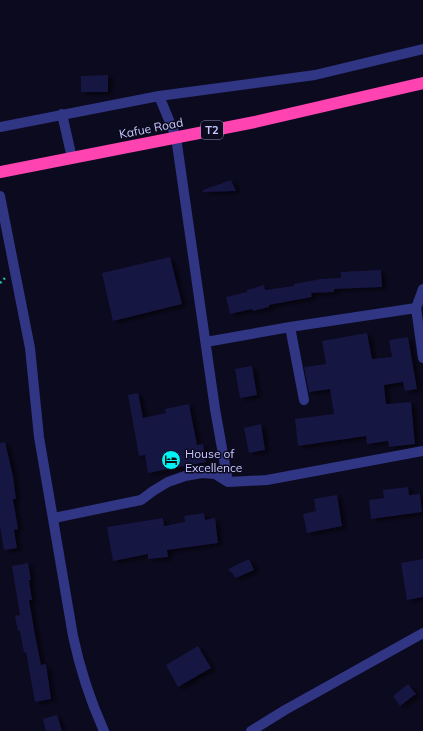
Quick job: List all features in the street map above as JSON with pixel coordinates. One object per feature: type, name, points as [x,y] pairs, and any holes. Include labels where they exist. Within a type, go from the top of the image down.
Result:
[{"type":"highway","name":"Kafue Road","points":[[0,172],[256,122],[423,83]]},
{"type":"street","points":[[0,127],[159,96],[315,74],[423,48]]},
{"type":"street","points":[[159,96],[176,137],[215,409],[228,482]]},
{"type":"street","points":[[62,114],[72,158]]},
{"type":"street","points":[[0,196],[30,348],[39,437],[78,660],[85,683],[104,731]]},
{"type":"street","points":[[423,289],[416,308],[423,358]]},
{"type":"street","points":[[206,342],[290,327],[416,308]]},
{"type":"street","points":[[290,327],[304,400]]},
{"type":"street","points":[[54,518],[141,500],[168,482],[185,476],[202,473],[215,474],[228,482],[267,480],[423,451]]},
{"type":"street","points":[[251,731],[285,710],[423,632]]},
{"type":"building","points":[[108,75],[108,92],[81,92],[81,76]]},
{"type":"building","points":[[231,180],[236,191],[203,192],[203,190]]},
{"type":"building","points":[[170,257],[182,304],[113,321],[102,273]]},
{"type":"building","points":[[381,270],[382,287],[334,289],[334,292],[311,293],[312,297],[269,305],[269,307],[253,311],[252,309],[230,314],[226,297],[247,292],[247,290],[264,285],[265,290],[294,286],[294,284],[321,279],[341,278],[341,272]]},
{"type":"building","points":[[367,333],[372,359],[392,357],[389,340],[408,337],[417,389],[405,391],[403,382],[384,385],[386,404],[411,402],[415,444],[389,447],[388,441],[367,444],[366,436],[298,446],[295,419],[334,414],[330,389],[309,392],[304,367],[326,364],[322,341]]},
{"type":"building","points":[[252,366],[257,395],[240,398],[235,369]]},
{"type":"building","points":[[138,393],[143,418],[166,413],[165,409],[189,404],[197,445],[203,444],[206,462],[148,473],[145,455],[139,456],[128,395]]},
{"type":"building","points":[[261,424],[265,450],[249,453],[244,428]]},
{"type":"building","points":[[5,442],[13,476],[16,499],[13,499],[18,529],[14,530],[17,548],[4,550],[0,526],[0,443]]},
{"type":"building","points":[[408,487],[409,495],[420,494],[422,512],[371,519],[369,500],[384,498],[383,490]]},
{"type":"building","points":[[337,495],[342,526],[307,533],[303,514],[316,511],[314,499]]},
{"type":"building","points":[[204,513],[205,520],[215,518],[218,543],[167,550],[168,557],[148,559],[148,554],[113,561],[107,527],[163,518],[164,526],[185,522],[184,516]]},
{"type":"building","points":[[249,559],[254,570],[236,578],[228,569]]},
{"type":"building","points":[[423,559],[423,597],[407,600],[401,563]]},
{"type":"building","points":[[28,563],[32,600],[29,600],[41,665],[46,664],[51,699],[35,702],[26,652],[24,653],[20,631],[18,631],[15,616],[20,615],[12,566]]},
{"type":"building","points":[[198,646],[211,668],[178,687],[166,665]]},
{"type":"building","points":[[408,684],[416,694],[400,706],[393,696]]},
{"type":"building","points":[[57,715],[62,731],[46,731],[43,719]]},
{"type":"place","name":"House of Excellence","points":[[171,460]]}]
